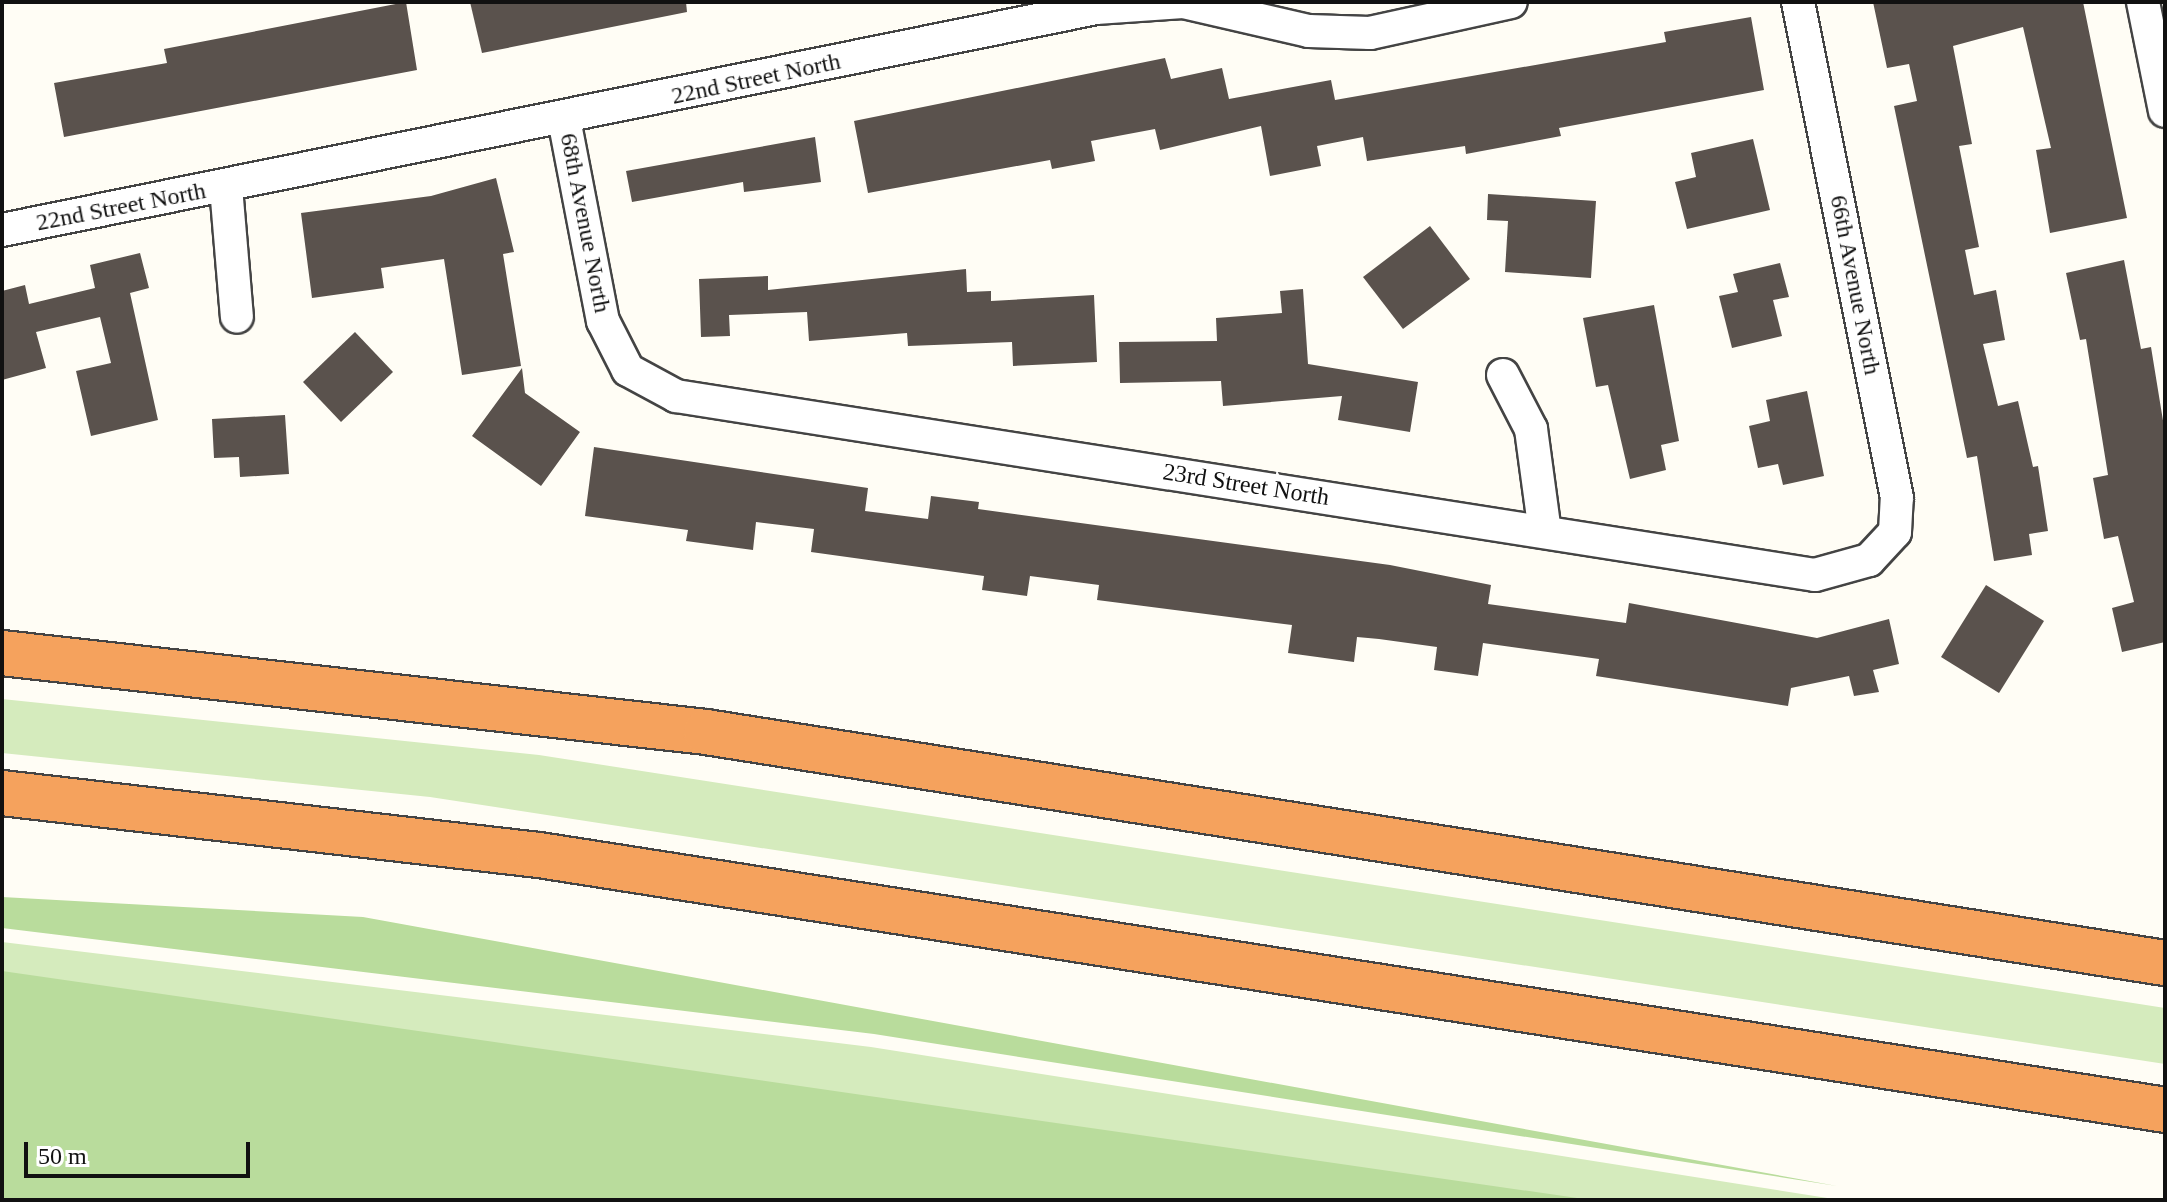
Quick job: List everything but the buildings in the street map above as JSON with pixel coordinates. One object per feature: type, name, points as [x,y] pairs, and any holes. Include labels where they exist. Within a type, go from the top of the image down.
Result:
[{"type":"highway","points":[[2,653],[706,732],[2165,963]]},
{"type":"highway","points":[[2,793],[539,855],[2165,1110]]},
{"type":"street","name":"22nd Street North","points":[[2,230],[564,119],[1096,8],[1183,2],[1309,31],[1370,33],[1511,2]]},
{"type":"street","name":"66th Avenue North","points":[[1798,2],[1897,498],[1895,532],[1869,560]]},
{"type":"street","points":[[2143,2],[2165,111]]},
{"type":"street","name":"68th Avenue North","points":[[564,119],[603,321],[628,370]]},
{"type":"street","points":[[226,187],[237,317]]},
{"type":"street","name":"23rd Street North","points":[[628,370],[676,396],[1815,575],[1869,560]]},
{"type":"street","points":[[1503,375],[1531,429],[1545,532]]},
{"type":"green space","points":[[2,699],[539,755],[2165,1008],[2165,1064],[430,797],[2,753]]},
{"type":"green space","points":[[2,897],[363,917],[1837,1186],[874,1034],[2,928]]},
{"type":"green space","points":[[2,942],[871,1047],[1840,1200],[2,1200]]},
{"type":"green space","points":[[2,971],[1591,1200],[2,1200]]}]
